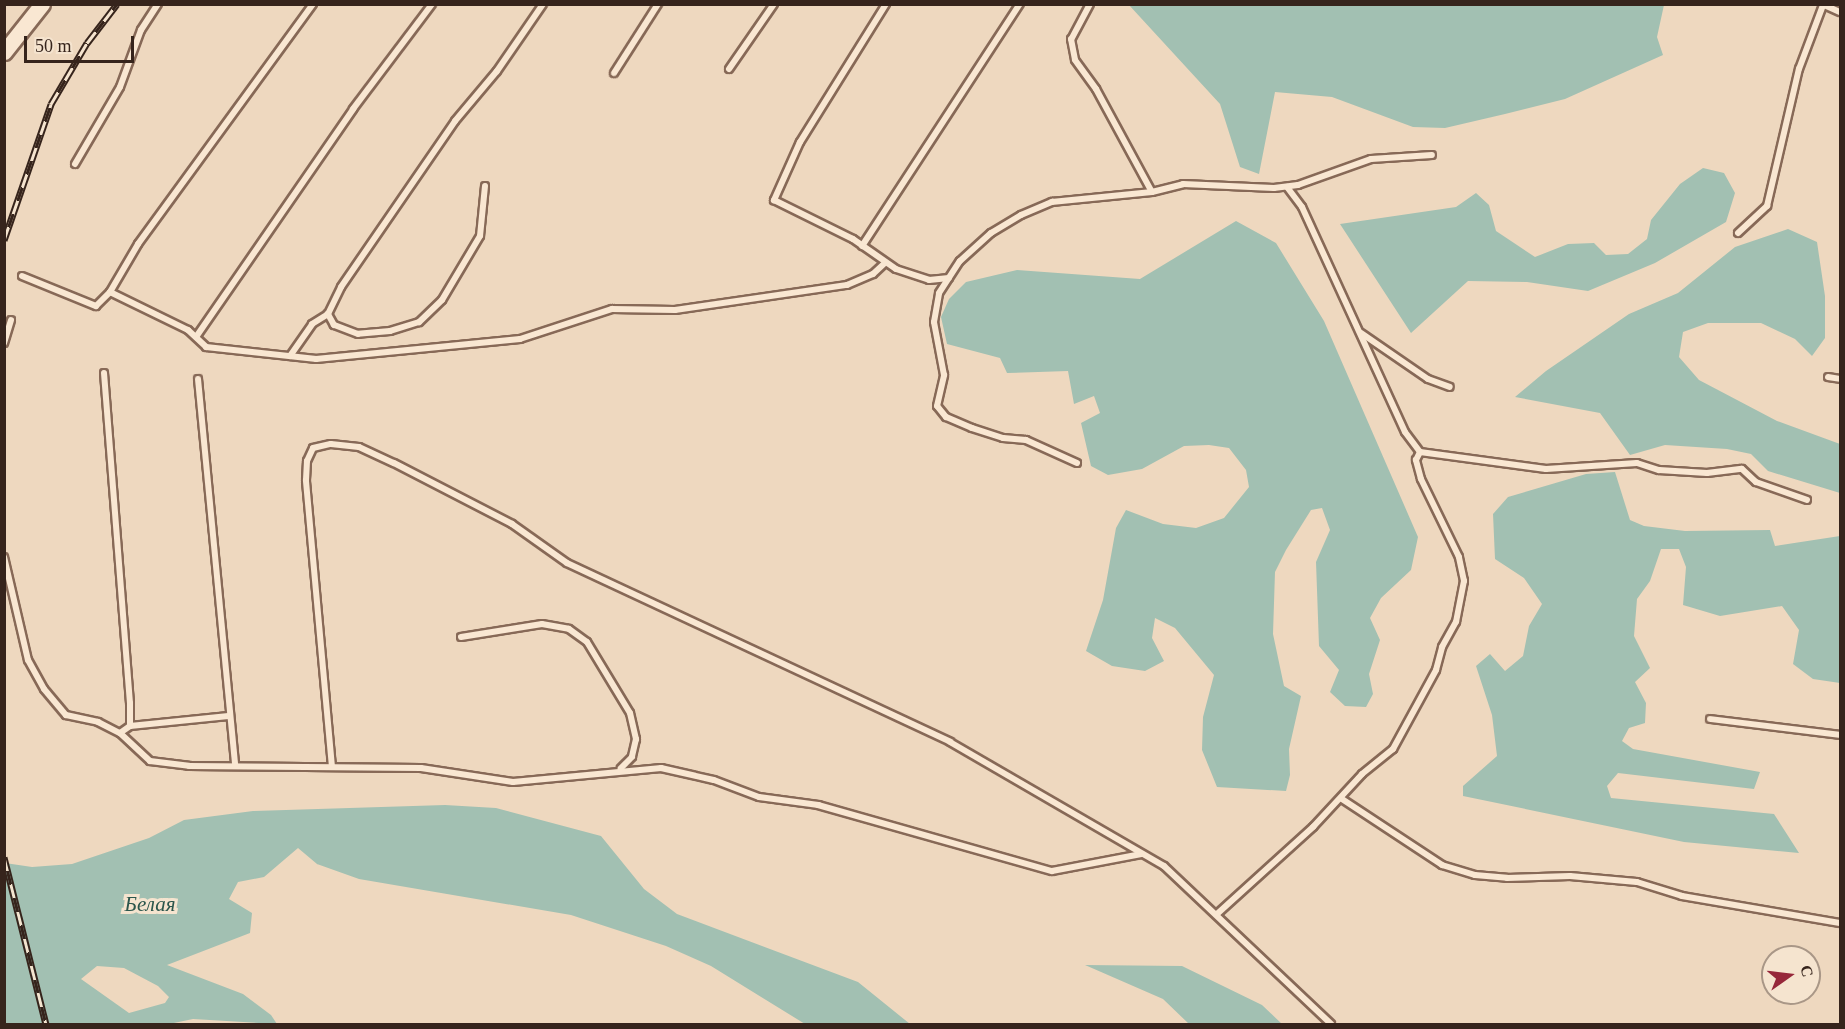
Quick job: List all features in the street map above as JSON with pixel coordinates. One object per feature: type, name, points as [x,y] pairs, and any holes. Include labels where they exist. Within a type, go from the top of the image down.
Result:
[{"type":"street","points":[[4,51],[42,4]]},
{"type":"lane","points":[[75,164],[120,87],[141,30],[158,4]]},
{"type":"lane","points":[[22,276],[96,306],[111,292],[138,244],[313,4]]},
{"type":"lane","points":[[196,337],[353,109],[432,4]]},
{"type":"lane","points":[[290,356],[312,324],[328,314],[341,287],[454,120],[497,71],[543,4]]},
{"type":"lane","points":[[614,73],[658,4]]},
{"type":"lane","points":[[729,69],[774,4]]},
{"type":"lane","points":[[886,4],[800,142],[774,200],[862,246],[885,263],[929,280],[949,278]]},
{"type":"lane","points":[[862,246],[1020,4]]},
{"type":"lane","points":[[1090,4],[1071,39],[1075,60],[1096,89],[1152,192]]},
{"type":"lane","points":[[1738,233],[1767,206],[1798,69],[1822,5],[1840,12]]},
{"type":"lane","points":[[1077,463],[1026,440],[1003,438],[972,428],[946,417],[937,406],[944,375],[934,322],[939,293],[960,261],[991,233],[1021,215],[1052,202],[1152,192],[1183,184],[1287,187],[1371,159],[1432,155]]},
{"type":"lane","points":[[328,314],[334,325],[358,334],[419,322],[442,300],[480,236],[485,186]]},
{"type":"lane","points":[[1287,187],[1302,207],[1406,432],[1420,452],[1546,469],[1637,463],[1659,470],[1707,473],[1742,469],[1756,482],[1807,500]]},
{"type":"lane","points":[[111,292],[196,337],[206,347],[290,356],[362,357],[520,339],[612,309],[675,310],[847,285],[873,274],[885,263]]},
{"type":"lane","points":[[4,343],[11,320]]},
{"type":"lane","points":[[1361,332],[1428,379],[1450,387]]},
{"type":"lane","points":[[104,373],[130,726]]},
{"type":"lane","points":[[1828,377],[1840,379]]},
{"type":"lane","points":[[198,379],[228,716],[235,765]]},
{"type":"lane","points":[[332,767],[306,480],[307,461],[313,448],[331,444],[359,447],[394,463],[512,524],[567,563],[950,742],[1164,866],[1331,1024]]},
{"type":"lane","points":[[1216,914],[1342,799],[1402,736],[1436,670],[1463,598],[1459,557],[1421,479],[1416,460],[1420,452]]},
{"type":"lane","points":[[4,557],[28,660],[44,689],[66,715],[98,722],[120,733],[150,761],[189,766],[421,768],[513,782],[584,776],[620,769],[661,768],[714,780],[759,797],[818,805],[1052,871],[1141,854]]},
{"type":"lane","points":[[461,637],[542,624],[569,628],[587,642],[630,713],[636,739],[632,757],[620,769]]},
{"type":"lane","points":[[120,733],[130,726],[228,716]]},
{"type":"lane","points":[[1710,719],[1840,735]]},
{"type":"lane","points":[[1342,799],[1426,856],[1475,875],[1507,878],[1570,876],[1637,882],[1682,896],[1840,922]]},
{"type":"water","points":[[1129,5],[1664,5],[1657,37],[1663,55],[1565,99],[1445,128],[1413,127],[1332,97],[1275,92],[1259,174],[1240,167],[1220,104]]},
{"type":"water","points":[[1703,168],[1724,173],[1735,193],[1726,222],[1655,263],[1588,291],[1527,282],[1468,281],[1411,333],[1340,224],[1456,207],[1476,193],[1489,205],[1496,231],[1535,257],[1568,244],[1594,243],[1606,255],[1628,254],[1647,239],[1651,220],[1680,184]]},
{"type":"water","points":[[1236,221],[1276,243],[1324,321],[1418,537],[1411,570],[1381,598],[1370,618],[1380,640],[1369,674],[1373,694],[1366,707],[1345,706],[1330,692],[1339,670],[1319,646],[1316,562],[1330,530],[1322,508],[1311,510],[1286,550],[1275,572],[1273,634],[1284,686],[1301,696],[1289,749],[1290,775],[1286,791],[1217,787],[1202,750],[1203,717],[1214,675],[1175,628],[1155,618],[1152,638],[1164,661],[1145,671],[1112,666],[1086,651],[1103,600],[1116,528],[1126,510],[1163,524],[1196,528],[1224,518],[1249,487],[1246,470],[1229,448],[1209,445],[1184,446],[1142,469],[1108,475],[1091,466],[1081,423],[1100,413],[1094,396],[1074,404],[1068,371],[1007,373],[1000,358],[947,344],[941,317],[949,299],[966,282],[1017,270],[1140,279]]},
{"type":"water","points":[[1788,229],[1817,242],[1825,296],[1825,338],[1812,356],[1795,339],[1761,323],[1708,323],[1683,332],[1679,357],[1699,380],[1777,421],[1840,444],[1840,493],[1768,471],[1751,454],[1727,449],[1665,445],[1630,455],[1600,413],[1515,397],[1546,371],[1629,314],[1678,293],[1735,247]]},
{"type":"water","points":[[1615,472],[1630,520],[1644,526],[1685,531],[1770,530],[1775,546],[1840,536],[1840,683],[1813,679],[1793,664],[1799,630],[1782,606],[1720,616],[1683,605],[1686,567],[1679,549],[1661,549],[1650,581],[1637,599],[1634,636],[1650,668],[1635,682],[1646,703],[1645,723],[1629,728],[1622,741],[1633,749],[1760,772],[1754,789],[1618,773],[1607,786],[1611,798],[1774,814],[1799,853],[1684,842],[1463,796],[1463,786],[1497,756],[1492,715],[1476,666],[1490,654],[1505,671],[1523,656],[1529,626],[1542,604],[1524,578],[1495,559],[1493,514],[1508,497],[1586,474]]},
{"type":"water","name":"Белая","points":[[445,805],[496,808],[601,836],[644,889],[677,914],[858,982],[910,1024],[805,1024],[711,966],[666,946],[571,915],[359,879],[317,864],[298,848],[264,877],[238,882],[229,899],[252,913],[250,933],[167,965],[243,994],[271,1015],[277,1024],[193,1019],[169,1024],[5,1024],[5,863],[32,867],[72,864],[149,838],[184,820],[253,811]],"holes":[[[97,966],[124,968],[158,986],[169,997],[165,1003],[129,1013],[81,979]]]},
{"type":"water","points":[[1085,965],[1182,966],[1262,1005],[1282,1024],[1189,1024],[1163,999]]},
{"type":"railway","points":[[4,240],[51,104],[87,43],[117,4]]},
{"type":"railway","points":[[4,857],[46,1024]]}]
